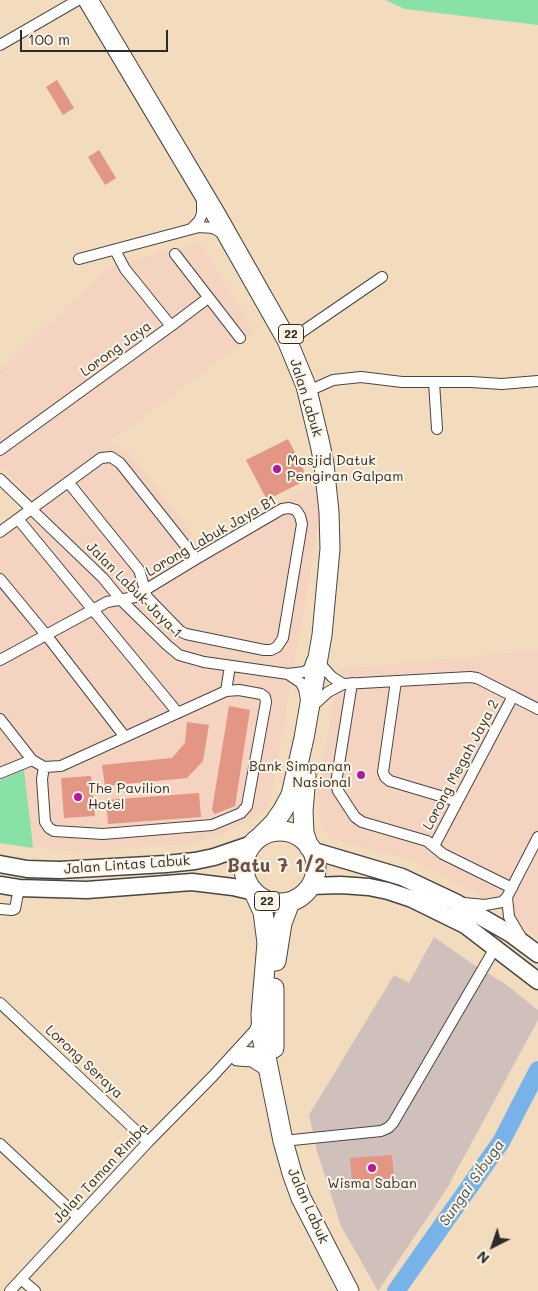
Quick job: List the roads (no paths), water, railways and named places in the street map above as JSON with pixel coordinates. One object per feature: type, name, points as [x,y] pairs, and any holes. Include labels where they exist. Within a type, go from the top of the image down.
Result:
[{"type":"highway","name":"Jalan Labuk","points":[[88,0],[200,188],[287,340],[300,370],[312,406],[324,464],[329,512],[329,564],[322,635],[304,738],[291,795],[274,823],[256,840]]},
{"type":"highway","name":"Jalan Labuk","points":[[95,0],[267,288],[293,338],[313,390],[332,478],[335,498],[336,533],[327,632],[306,771],[302,812],[304,833],[310,848]]},
{"type":"highway","points":[[256,840],[270,832],[286,832],[301,839],[310,848]]},
{"type":"highway","name":"22","points":[[256,840],[247,853],[244,873],[254,892],[271,902],[290,902],[298,898],[310,886],[315,872],[315,865],[310,848]]},
{"type":"highway","points":[[238,1056],[270,1059],[262,1037],[261,1014],[267,943],[263,912],[254,892]]},
{"type":"highway","name":"22","points":[[270,1059],[276,955],[282,923],[290,902]]},
{"type":"highway","points":[[262,1037],[269,1028],[270,995],[274,985]]},
{"type":"highway","name":"Jalan Labuk","points":[[270,1059],[276,1114],[292,1173],[301,1198],[349,1291]]},
{"type":"main road","name":"Jalan Lintas Labuk","points":[[0,864],[27,869],[60,870],[166,864],[205,859],[256,840]]},
{"type":"main road","points":[[310,848],[402,877],[455,902],[512,934],[532,950]]},
{"type":"main road","name":"Jalan Lintas Labuk","points":[[0,885],[19,888],[87,890],[192,882],[233,887],[254,892]]},
{"type":"main road","points":[[310,886],[341,885],[369,887],[388,891],[438,911],[465,926],[538,981]]},
{"type":"street","points":[[0,45],[78,0]]},
{"type":"street","points":[[191,230],[202,214],[203,200],[200,188]]},
{"type":"street","points":[[79,259],[208,227],[213,228],[230,240]]},
{"type":"street","name":"Lorong Jaya","points":[[0,450],[172,326],[125,269],[115,250]]},
{"type":"street","points":[[175,254],[240,338]]},
{"type":"street","points":[[293,338],[382,277]]},
{"type":"street","points":[[172,326],[208,298]]},
{"type":"street","points":[[313,390],[333,380],[361,378],[402,382],[502,384],[538,381]]},
{"type":"street","points":[[434,382],[437,429]]},
{"type":"street","points":[[0,532],[101,458],[110,457],[120,463],[196,559]]},
{"type":"street","points":[[0,479],[33,509]]},
{"type":"street","points":[[68,482],[139,570],[145,590]]},
{"type":"street","name":"Jalan Labuk Jaya 1","points":[[33,509],[103,578],[121,600],[179,655],[204,662],[288,674]]},
{"type":"street","name":"Lorong Labuk Jaya B1","points":[[0,660],[107,602],[135,597],[145,590],[196,559],[282,509],[296,510],[300,516],[302,524],[284,638],[277,647],[271,650],[186,634],[180,631],[147,597],[145,590]]},
{"type":"street","points":[[18,519],[178,713]]},
{"type":"street","points":[[0,579],[125,737]]},
{"type":"street","points":[[288,674],[300,673],[309,669],[322,635]]},
{"type":"street","points":[[226,691],[230,666]]},
{"type":"street","points":[[322,666],[332,677],[347,683]]},
{"type":"street","points":[[288,674],[301,683],[306,694],[303,723],[304,738]]},
{"type":"street","points":[[317,702],[333,688],[347,683],[474,678],[538,708]]},
{"type":"street","points":[[396,681],[383,772],[385,777],[390,781],[457,801]]},
{"type":"street","points":[[347,683],[337,776],[338,791],[355,817],[362,822],[427,841],[443,854],[510,892]]},
{"type":"street","points":[[0,719],[32,760],[44,767],[51,768],[61,766],[226,691],[239,690],[261,694],[266,699],[247,806],[241,813],[212,825],[103,834],[54,831],[48,828],[45,822],[42,779],[44,767]]},
{"type":"street","name":"Lorong Megah Jaya 2","points":[[434,846],[513,696]]},
{"type":"street","points":[[0,773],[32,760]]},
{"type":"street","points":[[455,902],[492,905],[502,902],[510,892],[538,837]]},
{"type":"street","points":[[0,909],[12,910],[15,908],[19,888]]},
{"type":"street","points":[[510,892],[507,907],[512,924],[532,950]]},
{"type":"street","points":[[283,1141],[381,1131],[388,1128],[393,1123],[495,948]]},
{"type":"street","name":"Lorong Seraya","points":[[0,1003],[148,1142]]},
{"type":"street","name":"Jalan Taman Rimba","points":[[10,1291],[255,1030],[261,1014]]},
{"type":"street","name":"Jalan Taman Rimba","points":[[213,1076],[262,1037]]},
{"type":"street","points":[[0,1144],[78,1217]]},
{"type":"street","points":[[21,1279],[35,1291]]},
{"type":"street","points":[[0,1286],[5,1291]]},
{"type":"waterway","name":"Sungai Sibuga","points":[[396,1291],[501,1142],[538,1070]]},
{"type":"place","name":"Masjid Datuk Pengiran Galpam","points":[[277,469]]},
{"type":"place","name":"Bank Simpanan Nasional","points":[[361,775]]},
{"type":"place","name":"The Pavilion Hotel","points":[[78,797]]},
{"type":"place","name":"Wisma Saban","points":[[372,1168]]},
{"type":"district","name":"Batu 7 1/2","points":[[276,866]]}]
